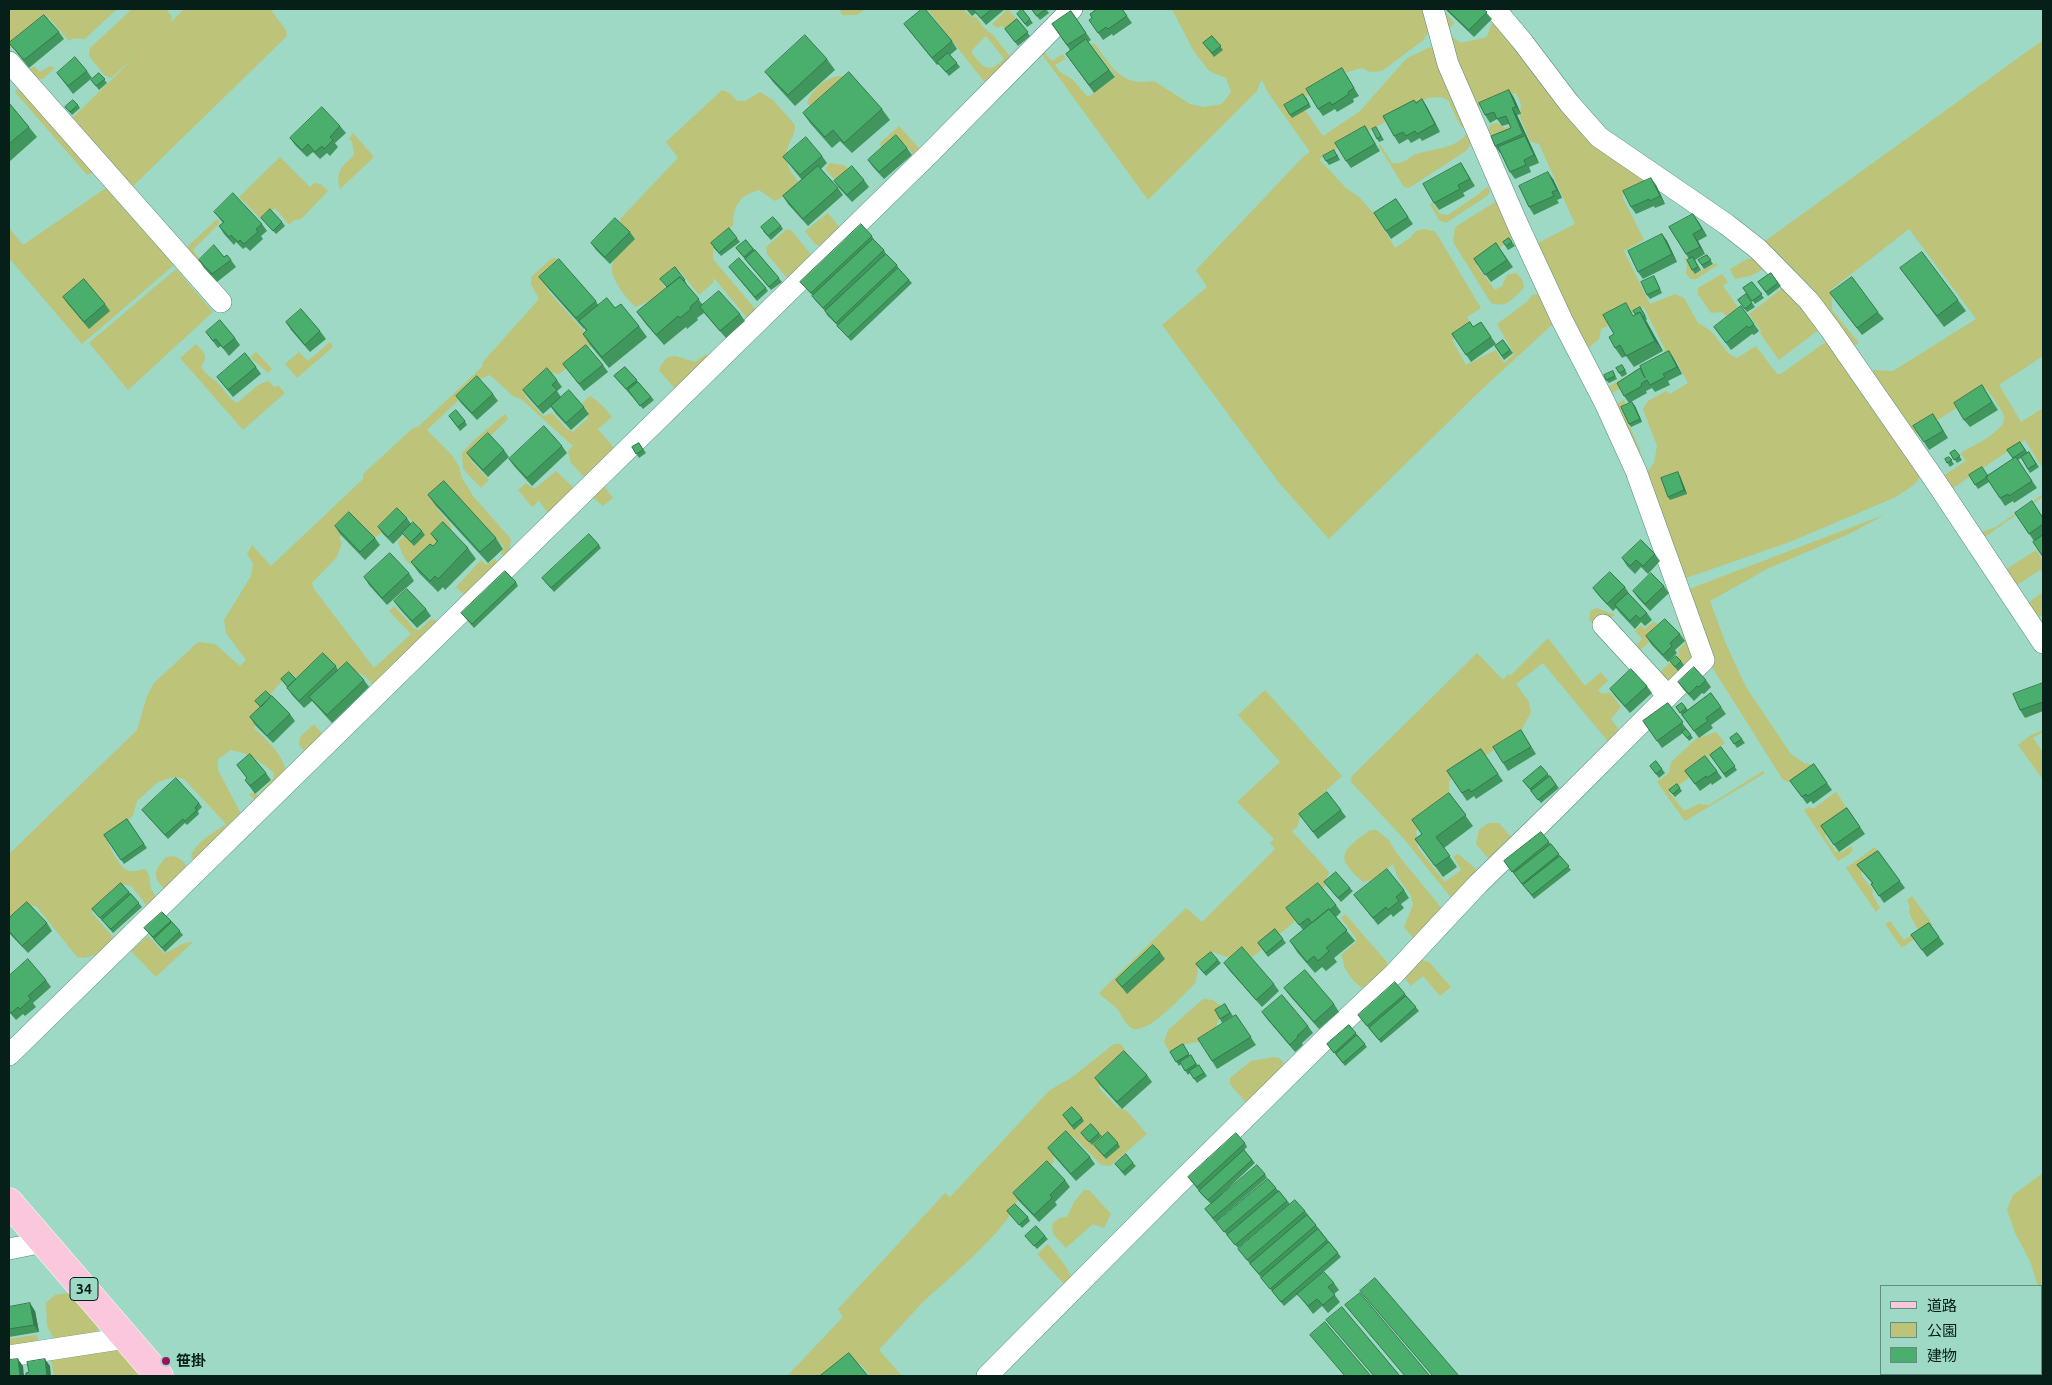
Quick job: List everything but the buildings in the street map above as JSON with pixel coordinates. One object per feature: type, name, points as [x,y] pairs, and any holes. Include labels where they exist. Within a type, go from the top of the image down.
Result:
[{"type":"main road","name":"34","points":[[9,1202],[159,1376]]},
{"type":"street","points":[[9,1055],[932,152],[1072,9]]},
{"type":"street","points":[[987,1376],[1324,1040],[1394,974],[1478,884],[1704,660],[1636,471],[1517,223],[1448,64],[1433,9]]},
{"type":"street","points":[[1495,9],[1569,103],[1600,137],[1726,224],[1758,249],[1809,301],[1929,472],[2043,643]]},
{"type":"street","points":[[9,62],[221,302]]},
{"type":"street","points":[[1603,626],[1668,696]]},
{"type":"street","points":[[9,1249],[44,1242]]},
{"type":"street","points":[[9,1356],[126,1338]]},
{"type":"green space","points":[[9,9],[117,9],[85,39],[74,38],[69,41],[49,18],[15,48],[10,48]]},
{"type":"green space","points":[[132,9],[166,9],[172,16],[171,22],[184,9],[270,9],[286,30],[287,36],[130,189],[70,120],[135,57],[111,78],[104,75],[89,56],[90,48]]},
{"type":"green space","points":[[842,9],[865,9],[857,15],[842,15],[840,11]]},
{"type":"green space","points":[[927,9],[963,9],[970,16],[976,17],[1012,59],[986,84]],"holes":[[[987,37],[1004,59],[990,68],[979,62],[972,53],[973,49]]]},
{"type":"green space","points":[[1008,9],[1018,21],[1007,30],[1002,26],[997,28],[992,24]]},
{"type":"green space","points":[[1172,9],[1428,9],[1431,30],[1422,41],[1382,71],[1369,72],[1363,68],[1346,73],[1313,91],[1300,103],[1323,136],[1360,111],[1407,58],[1430,47],[1437,51],[1465,126],[1462,127],[1460,125],[1448,100],[1441,97],[1428,98],[1319,159],[1376,216],[1395,248],[1410,238],[1416,231],[1424,229],[1434,231],[1438,236],[1481,308],[1467,317],[1472,326],[1452,340],[1466,365],[1496,350],[1504,363],[1514,354],[1497,324],[1528,301],[1532,295],[1538,294],[1543,296],[1555,322],[1477,394],[1329,539],[1280,484],[1162,325],[1207,287],[1196,270],[1304,156],[1310,152],[1267,91],[1262,80],[1257,91],[1148,200],[1041,53],[1043,51],[1052,61],[1061,55],[1065,56],[1065,59],[1055,65],[1060,72],[1072,79],[1088,97],[1116,77],[1091,44],[1094,43],[1112,67],[1125,78],[1142,82],[1154,81],[1190,104],[1204,107],[1222,104],[1231,92],[1226,78],[1209,71],[1193,50]]},
{"type":"green space","points":[[1443,9],[1454,23],[1450,28],[1451,36],[1461,43],[1487,37],[1491,25],[1495,21],[1652,180],[1622,196],[1644,240],[1624,251],[1650,304],[1675,294],[1684,298],[1698,323],[1711,331],[1729,354],[1737,358],[1756,346],[1777,374],[1781,374],[1824,343],[1832,342],[1920,477],[1914,485],[1894,498],[1787,543],[1686,578],[1646,473],[1654,463],[1657,446],[1643,409],[1648,401],[1666,391],[1670,394],[1688,383],[1675,359],[1672,358],[1607,396],[1608,387],[1663,355],[1665,349],[1644,308],[1646,306],[1601,329],[1599,339],[1588,348],[1532,246],[1575,224],[1539,144],[1530,141],[1520,117],[1521,104],[1516,93],[1475,109],[1451,53]]},
{"type":"green space","points":[[2043,40],[2043,356],[1999,385],[2021,422],[2043,408],[2043,469],[2025,440],[1953,488],[1950,493],[1940,478],[1966,461],[1961,454],[1962,452],[1988,438],[2000,427],[2004,417],[1999,407],[1987,389],[1912,436],[1874,379],[1873,370],[1893,371],[1976,319],[1909,229],[1832,289],[1832,310],[1859,343],[1855,345],[1832,316],[1765,241]]},
{"type":"green space","points":[[34,66],[40,72],[50,66],[55,68],[43,79],[37,79],[29,70]]},
{"type":"green space","points":[[838,76],[845,77],[818,115],[807,103],[809,98],[824,82]]},
{"type":"green space","points":[[19,87],[93,173],[87,175],[15,92]]},
{"type":"green space","points":[[722,90],[730,93],[737,101],[745,101],[760,92],[773,100],[795,125],[786,156],[790,170],[802,186],[775,201],[759,190],[742,198],[734,212],[733,225],[713,246],[713,259],[756,310],[747,318],[714,278],[713,283],[699,295],[680,271],[675,270],[661,282],[672,297],[657,297],[636,307],[628,300],[620,288],[612,271],[615,260],[628,242],[622,230],[620,219],[678,158],[666,142]]},
{"type":"green space","points":[[1497,123],[1505,128],[1509,126],[1511,128],[1492,143],[1488,131],[1491,124]]},
{"type":"green space","points":[[899,126],[919,148],[913,154],[904,143],[899,142],[887,152],[879,144]]},
{"type":"green space","points":[[353,133],[374,157],[340,189],[339,173],[354,155],[352,141],[349,139]]},
{"type":"green space","points":[[1470,133],[1471,143],[1466,151],[1409,188],[1404,187],[1379,146],[1380,144],[1392,163],[1401,163],[1417,154],[1451,145]]},
{"type":"green space","points":[[280,157],[310,187],[314,183],[321,184],[328,191],[301,219],[294,220],[289,225],[275,208],[262,220],[239,197]]},
{"type":"green space","points":[[830,163],[844,165],[853,174],[839,184],[825,169]]},
{"type":"green space","points":[[1488,186],[1490,192],[1487,196],[1446,223],[1439,220],[1430,204],[1433,203],[1440,214],[1448,215]]},
{"type":"green space","points":[[106,188],[174,265],[82,344],[9,258],[9,228],[23,245]]},
{"type":"green space","points":[[1495,202],[1500,204],[1514,237],[1476,265],[1495,290],[1502,286],[1507,275],[1516,273],[1522,279],[1524,288],[1509,302],[1501,305],[1491,303],[1453,242],[1455,227]]},
{"type":"green space","points":[[828,213],[841,229],[821,247],[815,244],[805,231]]},
{"type":"green space","points":[[217,219],[220,223],[193,250],[204,264],[200,267],[185,249]]},
{"type":"green space","points":[[787,229],[792,231],[812,256],[787,278],[767,254],[766,247]]},
{"type":"green space","points":[[1683,254],[1695,274],[1716,263],[1718,265],[1696,279],[1690,279],[1686,273],[1687,265]]},
{"type":"green space","points":[[552,258],[558,259],[565,268],[546,286],[548,291],[591,339],[590,349],[559,374],[550,373],[525,396],[543,416],[552,413],[567,429],[573,432],[588,418],[588,411],[582,403],[590,396],[602,405],[612,417],[598,429],[614,448],[584,477],[571,463],[568,451],[573,446],[521,399],[514,397],[490,375],[482,378],[427,430],[451,454],[459,466],[462,478],[473,496],[511,539],[509,553],[505,557],[501,554],[504,547],[459,498],[452,496],[437,509],[452,529],[438,541],[420,569],[410,564],[405,558],[398,542],[415,524],[405,515],[399,514],[379,535],[374,537],[363,525],[354,522],[339,538],[342,543],[337,557],[312,583],[314,589],[374,668],[411,634],[389,611],[394,606],[415,629],[419,630],[431,619],[441,622],[373,685],[363,675],[343,673],[335,665],[319,666],[301,681],[291,673],[284,679],[264,705],[254,728],[278,754],[285,766],[286,773],[258,803],[249,794],[258,795],[273,779],[274,773],[254,758],[237,751],[231,750],[218,759],[218,770],[240,812],[240,818],[197,862],[191,858],[195,848],[226,824],[184,779],[174,777],[158,782],[137,801],[130,819],[106,835],[114,856],[122,866],[129,871],[145,869],[149,875],[151,889],[159,901],[101,953],[84,958],[77,957],[36,906],[28,906],[9,923],[9,854],[137,730],[147,696],[154,683],[198,642],[215,644],[240,666],[246,660],[226,633],[224,620],[251,576],[253,564],[247,554],[252,545],[271,566],[363,479],[363,474],[412,429],[419,426],[483,366],[482,363],[539,299],[531,284],[531,277]],"holes":[[[121,884],[131,886],[147,906],[113,937],[92,913],[93,909]]]},
{"type":"green space","points":[[1756,258],[1764,269],[1750,276],[1735,279],[1730,269],[1747,259]]},
{"type":"green space","points":[[176,269],[213,312],[128,390],[89,343]]},
{"type":"green space","points":[[1722,274],[1728,282],[1723,286],[1742,313],[1730,320],[1722,312],[1711,313],[1698,294],[1698,288]]},
{"type":"green space","points":[[1782,284],[1817,321],[1817,331],[1779,360],[1749,314],[1780,290]]},
{"type":"green space","points":[[330,342],[333,347],[297,378],[285,364],[299,352],[308,361]]},
{"type":"green space","points":[[196,344],[205,357],[201,367],[237,403],[258,385],[269,381],[274,387],[279,386],[285,393],[243,430],[180,358]]},
{"type":"green space","points":[[256,352],[272,369],[268,373],[250,357]]},
{"type":"green space","points":[[706,354],[708,356],[677,391],[659,370],[668,357],[676,356],[695,362]]},
{"type":"green space","points":[[1624,400],[1626,406],[1622,409],[1640,450],[1641,462],[1613,407]]},
{"type":"green space","points":[[505,414],[508,419],[473,453],[471,461],[489,480],[481,488],[463,469],[462,453],[474,440]]},
{"type":"green space","points":[[556,471],[574,488],[548,513],[539,501],[532,507],[518,490],[526,483],[534,489]]},
{"type":"green space","points":[[600,481],[613,498],[603,506],[592,497]]},
{"type":"green space","points":[[2043,494],[2043,497],[1983,538],[1979,533],[1996,527]]},
{"type":"green space","points":[[1884,515],[1849,534],[1767,569],[1710,601],[1726,644],[1746,687],[1791,754],[1804,763],[1812,765],[1792,783],[1783,780],[1707,659],[1689,589]]},
{"type":"green space","points":[[2036,550],[2043,561],[2043,573],[2040,570],[2015,586],[2005,570]]},
{"type":"green space","points":[[495,559],[498,563],[465,596],[456,587],[481,560],[486,565]]},
{"type":"green space","points":[[2043,592],[2043,614],[2039,617],[2032,615],[2026,604]]},
{"type":"green space","points":[[1597,608],[1615,615],[1596,628],[1589,619],[1591,610]]},
{"type":"green space","points":[[1680,614],[1694,655],[1668,687],[1657,675],[1679,654],[1678,650],[1685,643],[1677,617]]},
{"type":"green space","points":[[1654,621],[1662,630],[1636,654],[1632,650],[1642,639],[1635,631],[1641,625],[1645,629]]},
{"type":"green space","points":[[1548,638],[1585,686],[1601,672],[1608,681],[1598,690],[1602,694],[1610,692],[1621,707],[1611,719],[1621,733],[1611,745],[1543,663],[1516,684],[1529,702],[1531,712],[1522,729],[1490,753],[1452,776],[1449,783],[1449,799],[1444,807],[1416,831],[1418,848],[1445,882],[1461,870],[1453,857],[1458,854],[1475,868],[1477,878],[1453,900],[1404,839],[1351,782],[1352,776],[1477,653],[1503,680],[1508,674],[1510,676]]},
{"type":"green space","points":[[1265,690],[1342,776],[1301,814],[1297,827],[1292,831],[1329,872],[1324,888],[1294,922],[1254,956],[1235,960],[1213,952],[1198,967],[1196,982],[1175,1004],[1146,1026],[1138,1029],[1131,1028],[1117,1009],[1099,993],[1186,908],[1202,922],[1275,849],[1270,843],[1274,839],[1237,802],[1280,762],[1238,715]]},
{"type":"green space","points":[[314,724],[324,736],[306,753],[299,745],[300,737]]},
{"type":"green space","points":[[2043,730],[2043,732],[2033,738],[2043,752],[2043,780],[2018,745],[2031,735]]},
{"type":"green space","points":[[1716,732],[1725,743],[1708,756],[1710,760],[1670,793],[1684,811],[1699,804],[1709,805],[1763,771],[1765,773],[1685,821],[1657,782],[1669,773],[1671,762],[1696,739]]},
{"type":"green space","points":[[1836,792],[1850,813],[1826,830],[1825,837],[1836,852],[1842,852],[1851,846],[1853,850],[1838,861],[1804,810],[1809,807],[1813,809]]},
{"type":"green space","points":[[1488,823],[1499,823],[1513,839],[1492,859],[1487,857],[1476,844],[1479,830]]},
{"type":"green space","points":[[1370,830],[1376,830],[1388,839],[1398,855],[1444,911],[1415,940],[1404,927],[1413,905],[1411,896],[1397,876],[1393,864],[1373,880],[1363,882],[1345,860],[1345,854],[1353,843]]},
{"type":"green space","points":[[1875,847],[1881,856],[1862,869],[1861,875],[1873,890],[1872,894],[1880,908],[1876,912],[1846,868]]},
{"type":"green space","points":[[174,856],[183,861],[189,871],[167,891],[159,882],[156,874],[166,857]]},
{"type":"green space","points":[[1912,896],[1933,925],[1902,948],[1885,924],[1890,921],[1904,940],[1918,930],[1909,913],[1910,907],[1907,900]]},
{"type":"green space","points":[[1345,914],[1387,962],[1388,969],[1367,990],[1355,982],[1344,967],[1341,955],[1356,942],[1356,938],[1341,918]]},
{"type":"green space","points":[[148,936],[164,953],[185,943],[193,942],[156,977],[131,951]]},
{"type":"green space","points":[[1422,960],[1429,962],[1451,987],[1440,996],[1423,976],[1411,986],[1402,975],[1416,962]]},
{"type":"green space","points":[[1203,999],[1213,1000],[1221,1006],[1220,1016],[1214,1029],[1201,1041],[1169,1051],[1164,1042],[1168,1030]]},
{"type":"green space","points":[[1114,1044],[1121,1044],[1129,1056],[1100,1081],[1099,1088],[1117,1107],[1127,1111],[1147,1134],[1110,1166],[1101,1165],[1075,1138],[1069,1135],[1053,1151],[1054,1162],[1018,1196],[1015,1207],[993,1236],[921,1304],[879,1350],[902,1376],[871,1376],[860,1364],[855,1363],[839,1376],[787,1376],[843,1317],[838,1309],[945,1193],[950,1197],[1050,1090],[1071,1078]]},
{"type":"green space","points":[[1274,1057],[1279,1058],[1288,1067],[1248,1105],[1230,1084],[1230,1078],[1251,1061]]},
{"type":"green space","points":[[2043,1173],[2043,1325],[2042,1285],[2038,1285],[2030,1261],[2015,1233],[2007,1210],[2013,1195]]},
{"type":"green space","points":[[1084,1190],[1089,1190],[1111,1214],[1104,1228],[1093,1224],[1066,1248],[1053,1234],[1052,1224],[1059,1218],[1067,1217],[1074,1202]]},
{"type":"green space","points":[[1048,1244],[1072,1277],[1065,1285],[1037,1254]]},
{"type":"green space","points":[[74,1294],[100,1326],[96,1332],[54,1339],[47,1326],[46,1303],[55,1295]]},
{"type":"green space","points":[[37,1335],[38,1342],[9,1347],[9,1339]]},
{"type":"green space","points":[[117,1347],[143,1376],[54,1376],[50,1355]]},
{"type":"place","name":"笹掛","points":[[166,1361]]}]
